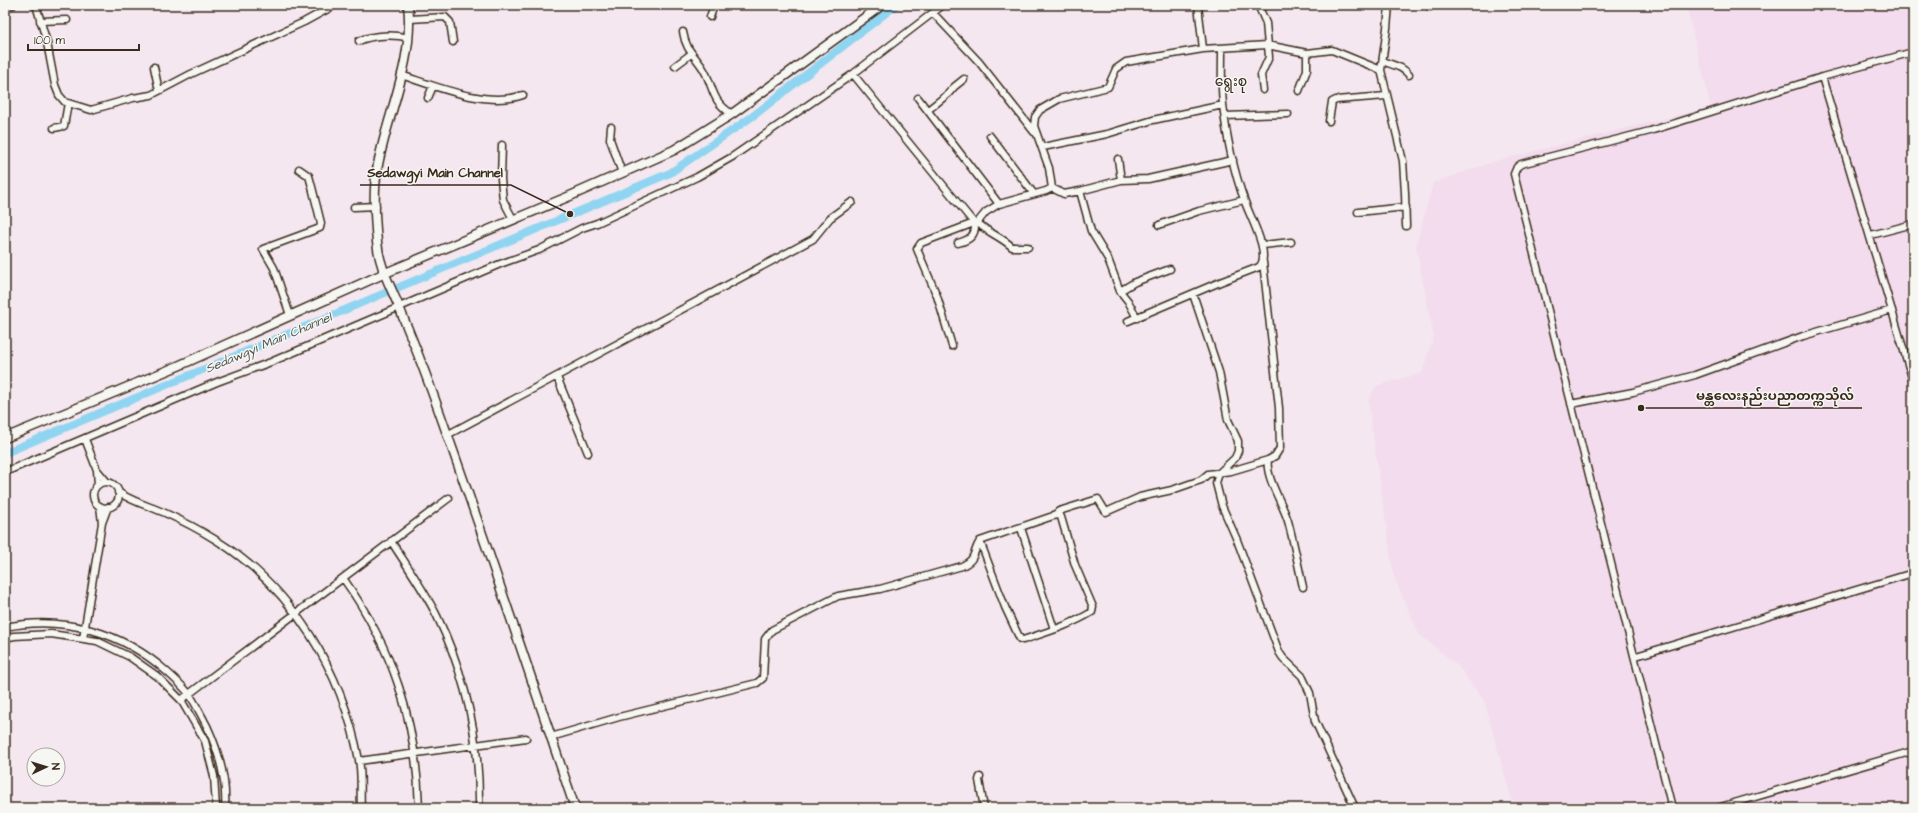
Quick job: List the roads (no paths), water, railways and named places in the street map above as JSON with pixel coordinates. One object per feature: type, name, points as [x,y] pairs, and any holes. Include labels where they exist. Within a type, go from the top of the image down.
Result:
[{"type":"street","points":[[5,6],[13,5]]},
{"type":"street","points":[[36,5],[48,44],[56,85],[61,98],[68,103],[91,110],[133,98],[151,95],[191,74],[304,22],[335,5]]},
{"type":"street","points":[[408,5],[410,20],[408,38],[401,75],[377,170],[377,240],[383,274],[389,282],[398,304],[447,435],[575,808]]},
{"type":"street","points":[[710,17],[714,5]]},
{"type":"street","points":[[5,472],[217,382],[271,362],[398,304],[539,250],[582,228],[598,223],[696,177],[732,157],[853,74],[943,5]]},
{"type":"street","points":[[1198,5],[1203,49]]},
{"type":"street","points":[[1258,5],[1266,24],[1269,57],[1261,75],[1263,90]]},
{"type":"street","points":[[1389,5],[1381,70],[1402,162],[1406,226]]},
{"type":"street","points":[[5,438],[178,366],[383,274],[570,196],[674,150],[732,114],[878,6]]},
{"type":"street","points":[[933,12],[979,62],[1036,133]]},
{"type":"street","points":[[410,20],[445,17],[450,22],[453,42]]},
{"type":"street","points":[[40,21],[67,20]]},
{"type":"street","points":[[683,32],[691,54],[699,62],[706,73],[712,93],[724,110],[732,114]]},
{"type":"street","points":[[359,41],[365,38],[401,36],[408,38]]},
{"type":"street","points":[[1052,188],[1049,168],[1043,147],[1036,133],[1033,122],[1040,110],[1059,99],[1108,87],[1116,69],[1126,62],[1203,49],[1267,45],[1307,52],[1332,50],[1381,70]]},
{"type":"street","points":[[1053,516],[1059,511],[1098,499],[1106,512],[1140,497],[1172,490],[1201,480],[1208,474],[1219,473],[1268,460],[1275,456],[1280,448],[1278,408],[1263,262],[1263,245],[1244,200],[1233,160],[1223,105],[1222,49]]},
{"type":"street","points":[[1299,91],[1307,70],[1307,52]]},
{"type":"street","points":[[1672,808],[1636,656],[1514,174],[1516,167],[1521,164],[1650,131],[1822,78],[1913,52]]},
{"type":"street","points":[[674,66],[691,54]]},
{"type":"street","points":[[1383,61],[1390,65],[1404,68],[1408,75]]},
{"type":"street","points":[[154,67],[159,90]]},
{"type":"street","points":[[853,74],[976,223],[1002,238],[1012,247],[1028,247]]},
{"type":"street","points":[[401,75],[433,86],[480,97],[514,99],[523,95]]},
{"type":"street","points":[[1822,78],[1871,235],[1913,381]]},
{"type":"street","points":[[928,110],[964,79]]},
{"type":"street","points":[[428,98],[433,86]]},
{"type":"street","points":[[1330,121],[1332,102],[1336,100],[1386,96]]},
{"type":"street","points":[[918,98],[999,204]]},
{"type":"street","points":[[54,128],[64,126],[68,103]]},
{"type":"street","points":[[1043,147],[1107,134],[1153,120],[1223,105]]},
{"type":"street","points":[[1226,116],[1288,114]]},
{"type":"street","points":[[611,127],[610,139],[622,173]]},
{"type":"street","points":[[990,136],[1034,194]]},
{"type":"street","points":[[502,145],[501,179],[503,200],[513,219]]},
{"type":"street","points":[[1118,159],[1121,180]]},
{"type":"street","points":[[1052,188],[1064,194],[1080,192],[1121,180],[1148,179],[1233,160]]},
{"type":"street","points":[[290,315],[274,268],[263,249],[320,228],[321,223],[309,176],[299,169]]},
{"type":"street","points":[[952,346],[936,296],[917,249],[921,243],[976,223],[986,212],[999,204],[1046,192],[1052,188]]},
{"type":"street","points":[[1080,192],[1091,231],[1108,260],[1120,291],[1128,301],[1137,318]]},
{"type":"street","points":[[1158,225],[1199,211],[1244,200]]},
{"type":"street","points":[[447,435],[813,239],[830,218],[852,202]]},
{"type":"street","points":[[354,206],[376,206]]},
{"type":"street","points":[[1358,212],[1406,207]]},
{"type":"street","points":[[958,243],[973,236],[976,230],[976,223]]},
{"type":"street","points":[[1871,235],[1913,224]]},
{"type":"street","points":[[1263,245],[1292,242]]},
{"type":"street","points":[[1128,322],[1259,267],[1263,262]]},
{"type":"street","points":[[1120,291],[1135,282],[1170,269]]},
{"type":"street","points":[[1193,294],[1219,372],[1228,420],[1238,441],[1236,458],[1219,473],[1216,483],[1222,506],[1238,540],[1270,630],[1283,658],[1302,676],[1310,693],[1315,721],[1355,808]]},
{"type":"street","points":[[1571,404],[1633,392],[1695,375],[1803,336],[1892,310]]},
{"type":"street","points":[[557,377],[588,453]]},
{"type":"street","points":[[84,439],[97,470],[107,482],[115,486],[118,492],[133,501],[170,515],[217,540],[254,569],[289,604],[326,660],[350,721],[359,761],[361,808]]},
{"type":"street","points":[[1268,460],[1272,480],[1287,520],[1303,587]]},
{"type":"street","points":[[97,470],[98,485]]},
{"type":"street","points":[[102,522],[100,506],[93,497],[94,490],[98,485],[107,482]]},
{"type":"street","points":[[116,503],[118,492]]},
{"type":"street","points":[[181,700],[449,498]]},
{"type":"street","points":[[100,506],[108,507],[116,503],[133,501]]},
{"type":"street","points":[[84,639],[102,522],[108,507]]},
{"type":"street","points":[[551,737],[619,717],[757,683],[763,678],[765,639],[772,630],[838,596],[880,590],[962,566],[972,560],[980,541],[1053,516],[1059,515],[1061,517],[1075,565],[1093,610],[1092,612],[1077,621],[1023,640],[1020,639],[1008,614],[980,541]]},
{"type":"street","points":[[1021,528],[1054,629]]},
{"type":"street","points":[[391,541],[437,616],[454,657],[467,699],[474,732],[480,783],[479,808]]},
{"type":"street","points":[[1636,656],[1913,573]]},
{"type":"street","points":[[343,578],[388,654],[400,690],[415,753],[419,808]]},
{"type":"street","points":[[5,628],[40,623],[66,625],[100,632],[127,643],[152,658],[189,694],[216,746],[225,783],[225,808]]},
{"type":"street","points":[[5,638],[14,636],[51,634],[97,641],[130,656],[157,676],[181,700],[205,741],[214,776],[216,808]]},
{"type":"street","points":[[359,761],[526,738]]},
{"type":"street","points":[[1717,808],[1913,751]]},
{"type":"street","points":[[980,777],[979,780],[984,808]]},
{"type":"waterway","name":"Sedawgyi Main Channel","points":[[5,453],[670,173],[753,116],[896,5]]},
{"type":"place","name":"Sedawgyi Main Channel","points":[[570,214]]},
{"type":"place","name":"မန္တလေးနည်းပညာတက္ကသိုလ်","points":[[1641,408]]},
{"type":"district","name":"ရွေးစု","points":[[1231,81]]}]
